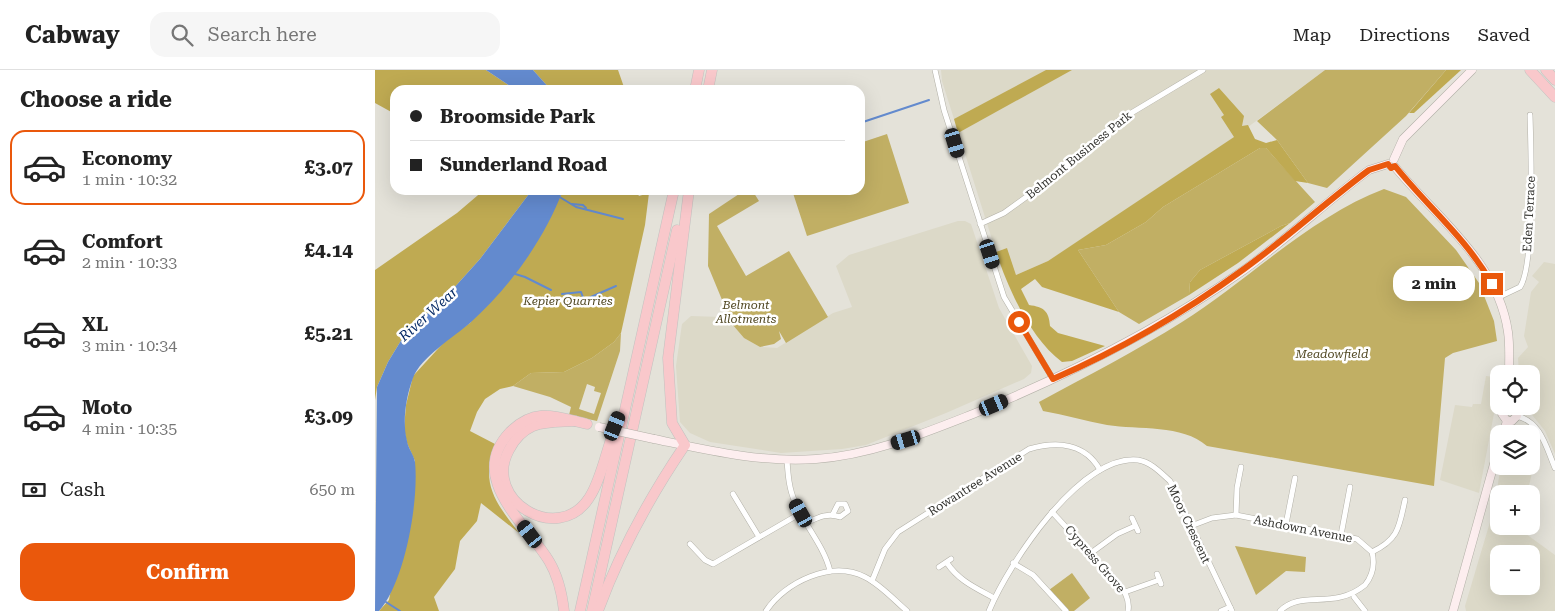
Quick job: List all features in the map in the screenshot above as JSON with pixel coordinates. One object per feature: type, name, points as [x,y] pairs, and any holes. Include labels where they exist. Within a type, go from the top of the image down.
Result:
[{"type":"highway","points":[[696,85],[699,70]]},
{"type":"highway","points":[[709,85],[712,70]]},
{"type":"highway","points":[[1530,70],[1555,97]]},
{"type":"highway","points":[[1546,70],[1555,80]]},
{"type":"highway","points":[[580,611],[673,195]]},
{"type":"highway","points":[[598,611],[637,520],[655,489],[685,445],[672,423],[668,358],[686,195]]},
{"type":"highway","points":[[592,611],[686,195]]},
{"type":"highway","points":[[575,421],[545,423],[533,426],[513,442],[507,453],[504,465],[507,490],[514,501],[534,516],[559,518],[581,508],[589,499],[628,394]]},
{"type":"highway","points":[[565,611],[559,585],[548,560],[502,496],[495,477],[496,465],[498,454],[509,434],[527,419],[547,414],[587,424]]},
{"type":"street","points":[[935,70],[944,110],[980,224],[1010,310],[1053,379]]},
{"type":"street","name":"Belmont Business Park","points":[[980,224],[1004,213],[1030,195],[1117,121],[1203,70]]},
{"type":"street","points":[[587,424],[738,456],[787,460],[837,457],[906,440],[1053,379],[1129,342],[1192,305],[1244,269],[1369,170],[1392,163],[1403,139],[1472,70]]},
{"type":"street","name":"Eden Terrace","points":[[1499,297],[1520,287],[1525,274],[1530,195],[1530,116]]},
{"type":"street","points":[[1392,163],[1481,264],[1499,297],[1507,330],[1509,365]]},
{"type":"street","points":[[1503,415],[1507,421]]},
{"type":"street","points":[[1507,421],[1512,421],[1517,416],[1524,418],[1538,428],[1555,468]]},
{"type":"street","points":[[1506,425],[1507,421]]},
{"type":"street","name":"Rowantree Avenue","points":[[872,581],[885,549],[898,532],[1029,449],[1047,444],[1064,445],[1093,458],[1100,470]]},
{"type":"street","points":[[787,460],[791,492],[820,546],[830,572]]},
{"type":"street","name":"Moor Crescent","points":[[989,611],[1013,563],[1052,512],[1100,470],[1118,463],[1139,460],[1156,467],[1170,481],[1231,609]]},
{"type":"street","points":[[1236,515],[1237,488],[1241,467]]},
{"type":"street","points":[[1453,611],[1491,475]]},
{"type":"street","points":[[1285,524],[1295,478]]},
{"type":"street","points":[[1341,535],[1350,487]]},
{"type":"street","points":[[733,494],[759,537]]},
{"type":"street","points":[[1341,604],[1354,597],[1367,583],[1374,568],[1372,552],[1385,546],[1395,537],[1405,500]]},
{"type":"street","name":"Cypress Grove","points":[[1052,512],[1125,592],[1129,604],[1128,611]]},
{"type":"street","points":[[691,544],[705,560],[713,564],[801,513]]},
{"type":"street","points":[[807,523],[818,517],[833,514]]},
{"type":"street","name":"Ashdown Avenue","points":[[1191,526],[1212,518],[1236,515],[1357,539],[1372,552]]},
{"type":"street","points":[[1091,553],[1117,534],[1136,528],[1131,518]]},
{"type":"street","points":[[939,568],[949,561],[959,578],[994,598]]},
{"type":"street","points":[[1013,563],[1033,575],[1067,611]]},
{"type":"street","points":[[767,611],[782,593],[793,585],[830,572],[855,573],[872,581],[907,611]]},
{"type":"street","points":[[1125,592],[1159,580]]},
{"type":"street","points":[[1354,597],[1365,611]]},
{"type":"street","points":[[1280,611],[1296,604],[1324,606]]},
{"type":"street","points":[[1221,611],[1231,609]]},
{"type":"shaded area","points":[[941,70],[1325,70],[1202,161],[1048,261],[1016,275],[1007,248],[996,252],[942,81]]},
{"type":"shaded area","points":[[958,221],[965,221],[971,224],[999,308],[1032,366],[1031,373],[1024,379],[866,445],[842,449],[781,453],[710,442],[690,433],[680,422],[676,366],[682,324],[691,316],[721,317],[732,324],[744,338],[760,347],[777,348],[833,313],[852,307],[836,266],[849,255]]},
{"type":"shaded area","points":[[1544,262],[1555,264],[1555,454],[1545,431],[1532,415],[1540,415],[1540,365],[1518,365],[1518,358],[1528,347],[1524,336],[1531,292],[1539,282],[1532,276]]},
{"type":"shaded area","points":[[1486,376],[1490,377],[1490,415],[1494,415],[1492,425],[1490,425],[1490,435],[1479,493],[1440,480],[1455,405],[1472,407],[1473,404],[1481,404]]},
{"type":"shaded area","points":[[1499,475],[1532,475],[1529,485],[1498,485]]},
{"type":"shaded area","points":[[1490,522],[1490,535],[1528,535],[1555,555],[1555,611],[1466,611],[1465,606]]},
{"type":"green space","points":[[375,70],[486,70],[508,85],[390,85],[390,111],[375,103]]},
{"type":"green space","points":[[533,70],[618,70],[623,85],[546,85]]},
{"type":"green space","points":[[1046,70],[1072,70],[958,133],[954,119]]},
{"type":"green space","points":[[1325,70],[1446,70],[1406,116],[1327,188],[1308,183],[1277,140],[1257,121]]},
{"type":"green space","points":[[1446,70],[1461,70],[1414,113],[1409,113]]},
{"type":"green space","points":[[1219,88],[1244,116],[1242,126],[1248,125],[1255,139],[1266,143],[1277,140],[1308,183],[1295,181],[1266,148],[1260,148],[1163,207],[1146,222],[1106,245],[1078,250],[1119,312],[1042,287],[1035,279],[1021,289],[1029,305],[1038,307],[1047,313],[1050,326],[1058,333],[1105,346],[1072,361],[1062,362],[1040,340],[1021,312],[996,252],[1007,248],[1016,275],[1048,261],[1234,137],[1221,117],[1224,115],[1210,94]]},
{"type":"green space","points":[[887,134],[909,203],[807,236],[794,195],[865,195],[865,141]]},
{"type":"green space","points":[[1260,148],[1266,148],[1315,202],[1290,223],[1281,226],[1200,270],[1190,282],[1189,295],[1139,324],[1119,312],[1078,250],[1106,245],[1146,222],[1163,207]]},
{"type":"green space","name":"Meadowfield","points":[[1384,189],[1406,197],[1456,250],[1479,283],[1494,321],[1497,341],[1453,353],[1445,358],[1434,486],[1207,446],[1197,439],[1173,431],[1107,425],[1043,411],[1039,402],[1182,322],[1331,215]]},
{"type":"green space","points":[[478,195],[528,195],[480,259],[435,309],[425,315],[405,334],[388,362],[377,387],[375,400],[375,270],[457,213]]},
{"type":"green space","name":"Kepier Quarries","points":[[561,195],[649,195],[645,225],[621,333],[614,342],[592,358],[564,372],[531,373],[513,386],[500,389],[485,399],[477,412],[470,431],[495,444],[489,470],[492,492],[503,512],[519,533],[481,503],[477,521],[460,541],[455,569],[434,597],[439,611],[379,611],[389,600],[415,461],[407,443],[404,429],[406,405],[413,376],[447,339],[470,323]]},
{"type":"green space","name":"Belmont Allotments","points":[[738,195],[755,195],[759,201],[717,226],[746,276],[789,251],[828,317],[786,343],[779,331],[781,339],[774,344],[760,347],[744,338],[732,324],[708,266],[709,214]]},
{"type":"green space","points":[[1290,223],[1238,263],[1189,295],[1190,282],[1200,270],[1281,226]]},
{"type":"green space","points":[[621,333],[620,351],[597,421],[569,415],[571,407],[550,397],[513,386],[531,373],[564,372],[592,358],[614,342]],"holes":[[[587,384],[595,387],[594,391],[601,393],[594,414],[579,409]]]},
{"type":"green space","points":[[1235,546],[1306,557],[1305,572],[1286,571],[1256,595]]},
{"type":"green space","points":[[1072,573],[1090,598],[1074,611],[1066,611],[1049,590]]},
{"type":"water","points":[[486,70],[533,70],[546,85],[508,85]]},
{"type":"water","name":"River Wear","points":[[528,195],[561,195],[536,245],[512,278],[485,309],[430,355],[417,370],[413,378],[408,393],[405,417],[408,444],[415,462],[415,498],[412,519],[403,561],[396,581],[379,611],[375,611],[377,387],[388,362],[405,334],[425,315],[435,309],[480,259]]},
{"type":"waterway","points":[[865,121],[929,100]]},
{"type":"waterway","points":[[558,196],[576,207],[623,219]]},
{"type":"waterway","points":[[572,204],[583,205],[586,208]]},
{"type":"waterway","points":[[512,273],[525,277],[551,290]]},
{"type":"waterway","points":[[562,294],[581,292],[584,300],[616,286]]},
{"type":"waterway","points":[[386,602],[400,611]]},
{"type":"route","points":[[1019,322],[1053,379],[1109,353],[1192,305],[1294,231],[1369,170],[1388,164],[1391,168],[1395,166],[1415,191],[1466,246],[1481,264],[1492,284]]}]
